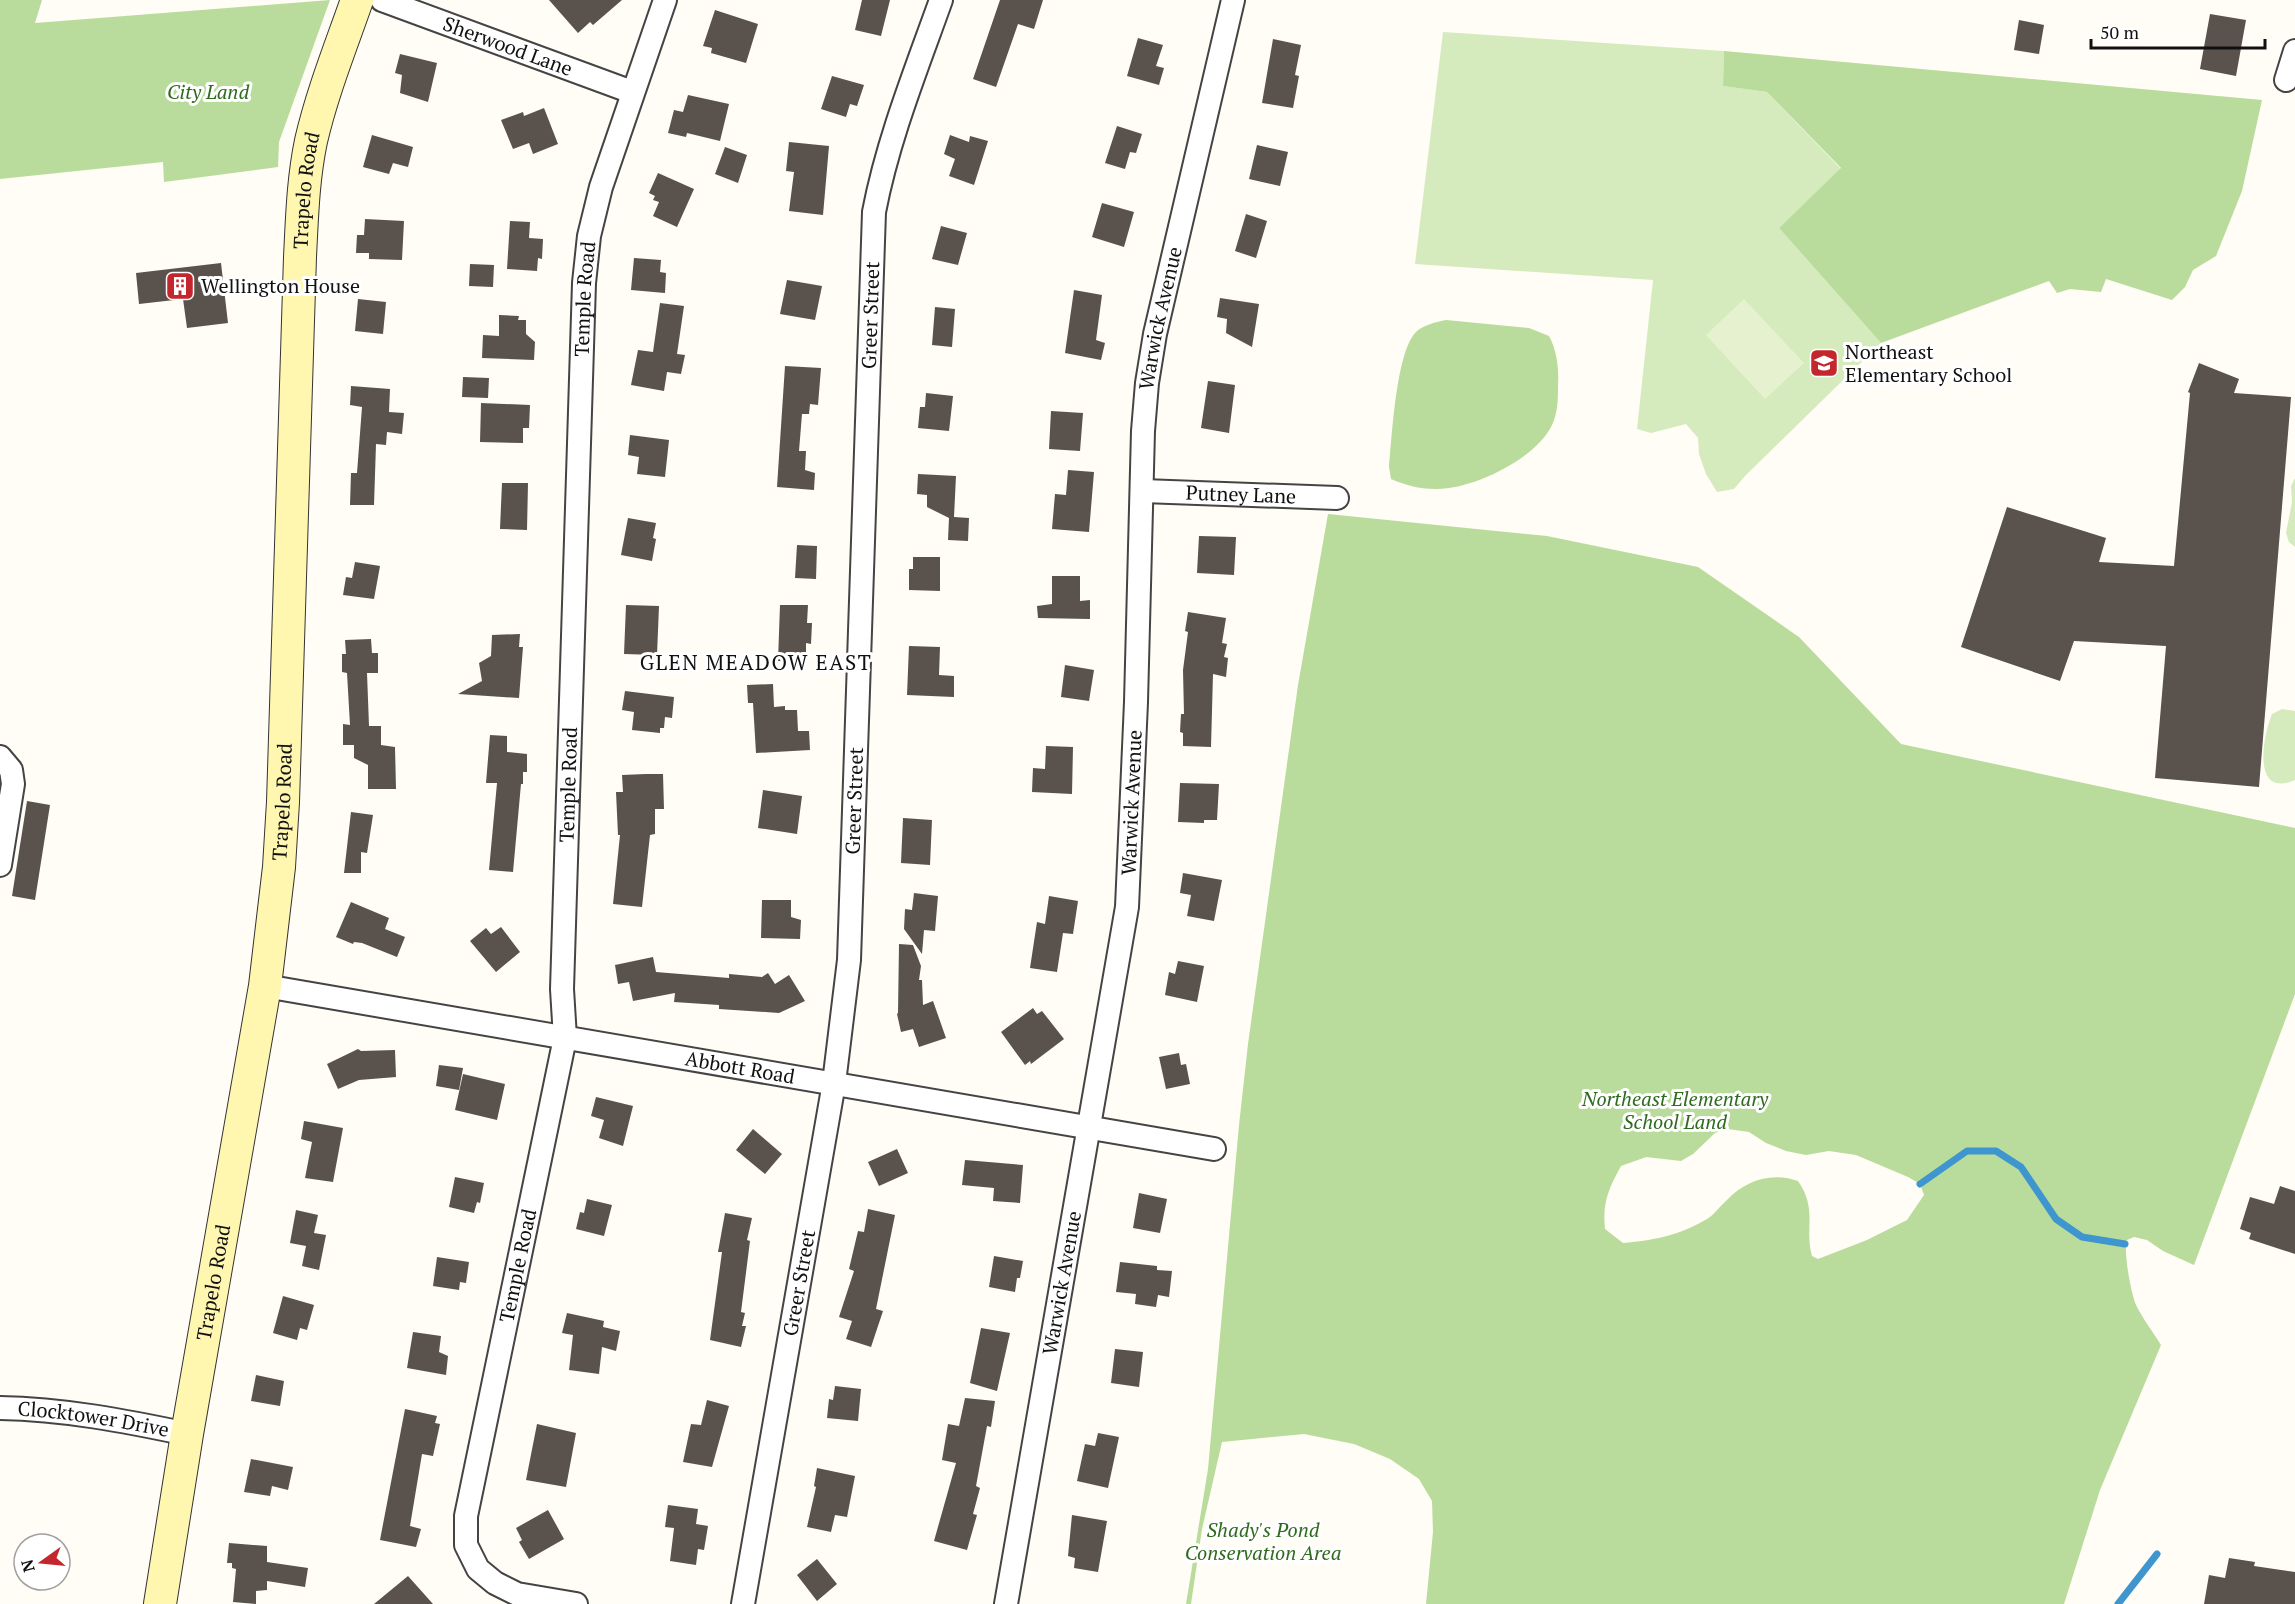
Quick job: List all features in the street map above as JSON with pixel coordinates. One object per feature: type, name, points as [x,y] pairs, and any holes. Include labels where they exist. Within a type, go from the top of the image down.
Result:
[{"type":"main road","name":"Trapelo Road","points":[[160,1604],[187,1434],[265,986],[279,867],[304,178],[320,110],[357,0]]},
{"type":"street","name":"Sherwood Lane","points":[[382,0],[632,92]]},
{"type":"street","name":"Temple Road","points":[[576,1604],[517,1594],[495,1583],[478,1569],[466,1545],[466,1516],[565,1038],[562,989],[584,283],[589,236],[601,187],[665,0]]},
{"type":"street","name":"Greer Street","points":[[743,1604],[834,1083],[849,960],[874,212],[881,176],[893,137],[941,0]]},
{"type":"street","name":"Warwick Avenue","points":[[1006,1604],[1127,907],[1143,491],[1143,431],[1148,383],[1155,334],[1233,0]]},
{"type":"street","points":[[2286,80],[2295,51]]},
{"type":"street","name":"Putney Lane","points":[[1143,491],[1337,498]]},
{"type":"street","points":[[0,757],[11,770],[13,784],[0,865]]},
{"type":"street","name":"Abbott Road","points":[[265,986],[1214,1149]]},
{"type":"street","name":"Clocktower Drive","points":[[0,1408],[85,1415],[187,1434]]},
{"type":"green space","name":"City Land","points":[[0,0],[42,0],[35,23],[330,0],[279,142],[278,167],[164,182],[163,162],[0,179]]},
{"type":"green space","points":[[1443,32],[1724,51],[1723,86],[1767,92],[1841,169],[1779,228],[1881,343],[1734,489],[1717,492],[1706,474],[1699,454],[1698,438],[1686,424],[1651,433],[1637,429],[1653,280],[1415,264]]},
{"type":"green space","points":[[1724,51],[2262,100],[2242,191],[2216,256],[2193,270],[2185,287],[2172,300],[2106,279],[2101,292],[2070,289],[2057,293],[2049,281],[1881,343],[1779,228],[1841,168],[1767,92],[1723,86]]},
{"type":"green space","points":[[1744,299],[1804,363],[1765,399],[1706,335]]},
{"type":"green space","points":[[1446,320],[1529,328],[1549,336],[1558,366],[1557,405],[1554,420],[1544,438],[1518,460],[1484,478],[1467,484],[1450,488],[1423,488],[1391,479],[1389,467],[1396,396],[1409,342],[1419,330]]},
{"type":"green space","points":[[2295,478],[2295,547],[2289,542],[2286,533],[2292,502],[2291,486]]},
{"type":"green space","name":"Northeast Elementary School Land","points":[[1328,514],[1547,536],[1698,567],[1799,637],[1901,744],[2295,828],[2295,994],[2194,1265],[2163,1251],[2147,1240],[2134,1237],[2127,1240],[2127,1262],[2134,1299],[2161,1345],[2100,1490],[2064,1604],[1426,1604],[1433,1532],[1432,1501],[1419,1479],[1390,1459],[1354,1444],[1304,1434],[1222,1442],[1202,1529],[1191,1604],[1186,1604],[1208,1469],[1248,1044],[1298,685]],"holes":[[[1728,1129],[1749,1132],[1766,1143],[1786,1151],[1806,1155],[1829,1151],[1856,1155],[1920,1184],[1924,1195],[1907,1220],[1867,1240],[1818,1259],[1812,1256],[1810,1246],[1808,1201],[1798,1181],[1788,1178],[1769,1178],[1742,1187],[1707,1219],[1686,1230],[1666,1236],[1623,1243],[1605,1229],[1607,1196],[1621,1166],[1646,1157],[1681,1161],[1693,1154],[1715,1133]]]},
{"type":"green space","points":[[2282,709],[2295,711],[2295,780],[2281,783],[2272,781],[2266,773],[2264,749],[2272,714]]},
{"type":"building","points":[[549,0],[622,0],[593,25],[590,22],[578,33]]},
{"type":"building","points":[[862,0],[890,0],[881,36],[855,30]]},
{"type":"building","points":[[1000,0],[1043,0],[1034,29],[1018,24],[996,87],[973,79]]},
{"type":"building","points":[[715,10],[758,24],[746,63],[711,53],[712,48],[703,46]]},
{"type":"building","points":[[2210,14],[2246,20],[2236,76],[2200,69]]},
{"type":"building","points":[[2019,20],[2044,25],[2039,54],[2014,50]]},
{"type":"building","points":[[1138,38],[1163,45],[1156,66],[1164,68],[1159,85],[1127,76]]},
{"type":"building","points":[[1273,39],[1301,45],[1295,75],[1299,76],[1293,108],[1262,103]]},
{"type":"building","points":[[400,54],[437,63],[428,102],[400,93],[402,75],[395,73]]},
{"type":"building","points":[[832,76],[864,85],[857,106],[850,104],[846,117],[821,109]]},
{"type":"building","points":[[688,95],[729,104],[720,141],[687,133],[686,137],[668,133],[674,110],[683,112]]},
{"type":"building","points":[[544,108],[558,144],[533,154],[529,143],[513,149],[501,120],[523,112],[524,116]]},
{"type":"building","points":[[1117,126],[1142,134],[1136,153],[1130,152],[1125,169],[1105,163]]},
{"type":"building","points":[[372,135],[413,147],[408,167],[393,163],[389,174],[363,167]]},
{"type":"building","points":[[950,135],[969,142],[970,136],[988,141],[974,185],[949,176],[955,159],[944,154]]},
{"type":"building","points":[[789,142],[829,146],[823,215],[789,211],[794,172],[786,171]]},
{"type":"building","points":[[1257,145],[1288,152],[1280,186],[1249,179]]},
{"type":"building","points":[[725,147],[747,155],[738,183],[715,174]]},
{"type":"building","points":[[658,173],[694,189],[677,227],[653,216],[659,202],[653,200],[655,196],[649,193]]},
{"type":"building","points":[[1102,203],[1134,212],[1124,247],[1092,237]]},
{"type":"building","points":[[1246,214],[1267,221],[1256,258],[1235,251]]},
{"type":"building","points":[[365,219],[404,221],[402,260],[369,259],[369,253],[356,253],[357,235],[364,235]]},
{"type":"building","points":[[510,221],[530,222],[529,238],[543,239],[542,259],[538,258],[537,271],[507,269]]},
{"type":"building","points":[[941,226],[967,233],[958,265],[932,259]]},
{"type":"building","points":[[634,258],[661,260],[660,272],[666,273],[665,293],[631,290]]},
{"type":"building","name":"Wellington House","points":[[221,263],[228,323],[187,328],[183,299],[139,304],[136,273]]},
{"type":"building","points":[[470,264],[494,265],[493,287],[469,286]]},
{"type":"building","points":[[787,280],[822,286],[815,320],[780,314]]},
{"type":"building","points":[[1074,290],[1102,295],[1096,340],[1105,343],[1101,360],[1065,353]]},
{"type":"building","points":[[1220,298],[1259,304],[1252,347],[1226,333],[1227,319],[1217,317]]},
{"type":"building","points":[[358,299],[386,302],[383,334],[355,331]]},
{"type":"building","points":[[660,303],[684,306],[677,354],[685,355],[681,374],[667,372],[664,391],[631,385],[638,350],[653,352]]},
{"type":"building","points":[[935,307],[955,309],[952,347],[932,345]]},
{"type":"building","points":[[499,315],[519,316],[518,320],[526,320],[526,334],[535,342],[534,360],[482,358],[483,335],[499,336]]},
{"type":"building","points":[[2199,363],[2239,379],[2234,393],[2291,397],[2259,787],[2155,778],[2166,646],[2074,641],[2060,681],[1961,647],[2007,507],[2106,538],[2099,562],[2174,566],[2190,393],[2188,392]]},
{"type":"building","points":[[785,366],[821,368],[818,405],[810,404],[809,414],[802,414],[799,451],[806,451],[805,470],[815,473],[814,490],[777,487]]},
{"type":"building","points":[[463,377],[489,378],[488,398],[462,397]]},
{"type":"building","points":[[1208,381],[1235,385],[1229,433],[1201,428]]},
{"type":"building","points":[[351,386],[390,389],[389,412],[404,413],[402,434],[387,432],[386,445],[376,444],[374,505],[350,505],[351,473],[357,473],[362,407],[350,405]]},
{"type":"building","points":[[926,393],[953,396],[949,431],[918,428],[920,407],[925,407]]},
{"type":"building","points":[[481,403],[530,405],[529,428],[523,428],[523,443],[480,442]]},
{"type":"building","points":[[1051,411],[1083,413],[1080,451],[1049,449]]},
{"type":"building","points":[[630,435],[669,440],[665,477],[637,474],[639,457],[628,455]]},
{"type":"building","points":[[1068,470],[1094,472],[1089,532],[1052,529],[1055,494],[1066,495]]},
{"type":"building","points":[[918,474],[956,476],[954,517],[969,518],[968,541],[948,540],[949,518],[927,507],[927,495],[917,494]]},
{"type":"building","points":[[502,483],[528,483],[527,530],[500,529]]},
{"type":"building","points":[[628,518],[656,523],[652,561],[621,555]]},
{"type":"building","points":[[1199,536],[1236,537],[1234,575],[1197,573]]},
{"type":"building","points":[[797,545],[817,546],[816,579],[795,578]]},
{"type":"building","points":[[913,557],[940,557],[940,591],[909,590],[909,569],[913,569]]},
{"type":"building","points":[[355,562],[380,566],[374,599],[343,595],[346,577],[352,578]]},
{"type":"building","points":[[1052,576],[1080,576],[1080,601],[1090,600],[1090,619],[1038,618],[1037,606],[1052,604]]},
{"type":"building","points":[[626,605],[659,606],[657,655],[624,654]]},
{"type":"building","points":[[780,605],[808,605],[807,623],[812,623],[811,644],[806,643],[806,662],[778,661]]},
{"type":"building","points":[[1188,612],[1226,618],[1222,643],[1227,644],[1224,657],[1228,658],[1226,677],[1213,674],[1211,747],[1183,746],[1183,733],[1180,732],[1181,714],[1184,714],[1183,670]]},
{"type":"building","points":[[520,634],[519,647],[523,647],[519,698],[458,694],[482,681],[479,663],[491,656],[492,635]]},
{"type":"building","points":[[371,639],[372,653],[378,653],[378,673],[367,673],[369,726],[381,726],[381,745],[395,747],[396,789],[368,789],[368,765],[354,758],[354,745],[343,745],[343,724],[350,725],[347,673],[342,672],[342,654],[346,654],[345,640]]},
{"type":"building","points":[[909,646],[940,647],[939,675],[954,676],[954,697],[907,695]]},
{"type":"building","points":[[1065,665],[1094,670],[1089,701],[1061,697]]},
{"type":"building","points":[[773,684],[774,707],[785,706],[785,710],[797,710],[798,731],[809,731],[810,750],[756,753],[753,703],[748,703],[747,685]]},
{"type":"building","points":[[625,691],[674,697],[672,718],[665,717],[664,728],[660,728],[660,733],[632,730],[634,712],[622,710]]},
{"type":"building","points":[[490,735],[507,736],[507,752],[527,754],[527,772],[523,772],[523,784],[521,784],[513,872],[489,870],[497,783],[486,783]]},
{"type":"building","points":[[1046,746],[1073,747],[1072,794],[1032,792],[1033,768],[1045,769]]},
{"type":"building","points":[[663,774],[664,809],[655,809],[655,834],[650,835],[642,907],[613,904],[620,835],[618,835],[616,792],[623,792],[622,775]]},
{"type":"building","points":[[1180,783],[1219,784],[1217,820],[1204,820],[1204,823],[1178,822]]},
{"type":"building","points":[[763,790],[802,796],[797,834],[758,828]]},
{"type":"building","points":[[27,801],[50,805],[35,900],[12,896]]},
{"type":"building","points":[[351,812],[373,815],[367,853],[361,852],[361,873],[344,873]]},
{"type":"building","points":[[903,818],[932,820],[930,865],[901,863]]},
{"type":"building","points":[[1183,873],[1222,880],[1214,921],[1187,916],[1191,895],[1180,893]]},
{"type":"building","points":[[914,893],[938,896],[935,931],[924,930],[922,954],[904,929],[905,909],[912,910]]},
{"type":"building","points":[[1049,896],[1078,901],[1073,934],[1063,933],[1057,972],[1030,968],[1037,922],[1045,924]]},
{"type":"building","points":[[762,900],[791,900],[791,917],[801,920],[800,939],[761,938]]},
{"type":"building","points":[[351,902],[389,918],[385,929],[405,937],[397,957],[362,943],[354,942],[353,944],[336,937]]},
{"type":"building","points":[[501,927],[520,952],[496,972],[470,941],[486,928],[491,934]]},
{"type":"building","points":[[899,944],[913,945],[921,966],[919,980],[922,980],[923,1005],[933,1001],[946,1038],[919,1047],[913,1029],[901,1032],[897,1014]]},
{"type":"building","points":[[653,957],[656,972],[729,978],[729,974],[762,977],[768,973],[775,984],[789,975],[805,1001],[779,1013],[719,1009],[719,1005],[674,1002],[675,993],[633,1001],[629,982],[618,984],[615,965]]},
{"type":"building","points":[[1178,961],[1204,966],[1197,1002],[1165,995],[1169,972],[1175,974]]},
{"type":"building","points":[[1033,1008],[1037,1014],[1042,1011],[1064,1039],[1031,1064],[1030,1061],[1025,1065],[1001,1032]]},
{"type":"building","points":[[358,1049],[361,1051],[395,1050],[396,1077],[359,1080],[338,1089],[327,1064]]},
{"type":"building","points":[[1179,1053],[1181,1065],[1186,1064],[1190,1084],[1166,1089],[1159,1057]]},
{"type":"building","points":[[439,1065],[463,1068],[459,1090],[436,1086]]},
{"type":"building","points":[[463,1074],[505,1084],[497,1120],[455,1110]]},
{"type":"building","points":[[596,1097],[633,1106],[623,1146],[599,1138],[604,1120],[591,1116]]},
{"type":"building","points":[[304,1121],[343,1128],[333,1182],[305,1178],[312,1142],[301,1139]]},
{"type":"building","points":[[753,1129],[782,1154],[765,1174],[736,1150]]},
{"type":"building","points":[[897,1149],[908,1173],[879,1186],[868,1162]]},
{"type":"building","points":[[965,1160],[1023,1165],[1020,1203],[993,1201],[994,1188],[962,1185]]},
{"type":"building","points":[[455,1177],[484,1183],[480,1203],[477,1202],[474,1213],[449,1207]]},
{"type":"building","points":[[2280,1186],[2295,1191],[2295,1254],[2249,1239],[2251,1233],[2240,1229],[2250,1197],[2274,1204]]},
{"type":"building","points":[[1139,1193],[1167,1199],[1160,1233],[1133,1228]]},
{"type":"building","points":[[587,1199],[612,1205],[604,1236],[576,1229],[580,1212],[584,1213]]},
{"type":"building","points":[[868,1209],[895,1215],[876,1309],[883,1311],[871,1347],[846,1339],[852,1321],[839,1317],[854,1271],[849,1269],[858,1231],[864,1232]]},
{"type":"building","points":[[296,1210],[318,1215],[314,1233],[326,1235],[319,1270],[302,1266],[306,1246],[290,1243]]},
{"type":"building","points":[[725,1213],[752,1218],[747,1240],[750,1241],[741,1312],[745,1313],[742,1326],[746,1326],[741,1347],[710,1340],[722,1252],[718,1252]]},
{"type":"building","points":[[994,1256],[1023,1261],[1015,1292],[989,1287]]},
{"type":"building","points":[[437,1257],[469,1262],[466,1283],[460,1282],[459,1290],[433,1286]]},
{"type":"building","points":[[1120,1262],[1157,1266],[1157,1270],[1172,1271],[1169,1297],[1158,1295],[1156,1307],[1135,1304],[1136,1294],[1116,1292]]},
{"type":"building","points":[[283,1296],[314,1305],[307,1330],[300,1328],[297,1340],[273,1333]]},
{"type":"building","points":[[567,1313],[604,1321],[603,1327],[620,1331],[616,1351],[602,1347],[599,1374],[569,1370],[573,1335],[562,1333]]},
{"type":"building","points":[[981,1328],[1010,1333],[997,1391],[970,1383]]},
{"type":"building","points":[[413,1332],[441,1336],[439,1352],[448,1356],[446,1375],[407,1368]]},
{"type":"building","points":[[1115,1349],[1143,1352],[1139,1387],[1111,1383]]},
{"type":"building","points":[[256,1375],[284,1381],[280,1406],[251,1401]]},
{"type":"building","points":[[835,1386],[861,1389],[858,1421],[827,1418],[829,1399],[833,1400]]},
{"type":"building","points":[[965,1398],[995,1401],[991,1427],[987,1426],[976,1486],[980,1488],[973,1514],[977,1515],[967,1550],[934,1541],[956,1463],[942,1460],[948,1424],[959,1426]]},
{"type":"building","points":[[707,1400],[729,1406],[712,1467],[683,1462],[691,1424],[701,1425]]},
{"type":"building","points":[[405,1409],[437,1416],[435,1423],[440,1424],[433,1456],[422,1454],[410,1526],[421,1529],[416,1547],[380,1540]]},
{"type":"building","points":[[537,1424],[576,1433],[566,1487],[526,1480]]},
{"type":"building","points":[[1098,1433],[1119,1437],[1108,1488],[1077,1481],[1085,1444],[1095,1446]]},
{"type":"building","points":[[251,1459],[293,1467],[288,1490],[272,1486],[270,1496],[244,1492]]},
{"type":"building","points":[[817,1468],[855,1476],[847,1517],[835,1515],[831,1532],[807,1527],[816,1487],[814,1486]]},
{"type":"building","points":[[668,1505],[698,1509],[696,1524],[708,1526],[704,1550],[698,1549],[696,1565],[670,1561],[674,1528],[665,1527]]},
{"type":"building","points":[[548,1510],[564,1539],[529,1559],[519,1542],[522,1540],[516,1528]]},
{"type":"building","points":[[1072,1515],[1107,1521],[1098,1572],[1074,1568],[1075,1558],[1068,1556]]},
{"type":"building","points":[[229,1543],[267,1546],[267,1562],[308,1568],[305,1587],[267,1581],[267,1590],[256,1591],[256,1604],[233,1602],[236,1569],[232,1568],[232,1563],[227,1563]]},
{"type":"building","points":[[2229,1558],[2255,1562],[2254,1566],[2295,1572],[2295,1604],[2204,1604],[2209,1575],[2225,1578]]},
{"type":"building","points":[[817,1559],[837,1584],[817,1601],[797,1575]]},
{"type":"building","points":[[408,1576],[433,1604],[374,1604]]},
{"type":"waterway","points":[[1920,1184],[1967,1151],[1996,1151],[2021,1167],[2056,1219],[2082,1237],[2125,1244]]},
{"type":"waterway","points":[[2118,1604],[2157,1554]]},
{"type":"place","name":"Wellington House","points":[[180,286]]},
{"type":"place","name":"Northeast Elementary School","points":[[1824,363]]},
{"type":"district","name":"GLEN MEADOW EAST","points":[[756,663]]},
{"type":"park label","name":"Shady's Pond Conservation Area","points":[[1263,1542]]}]
